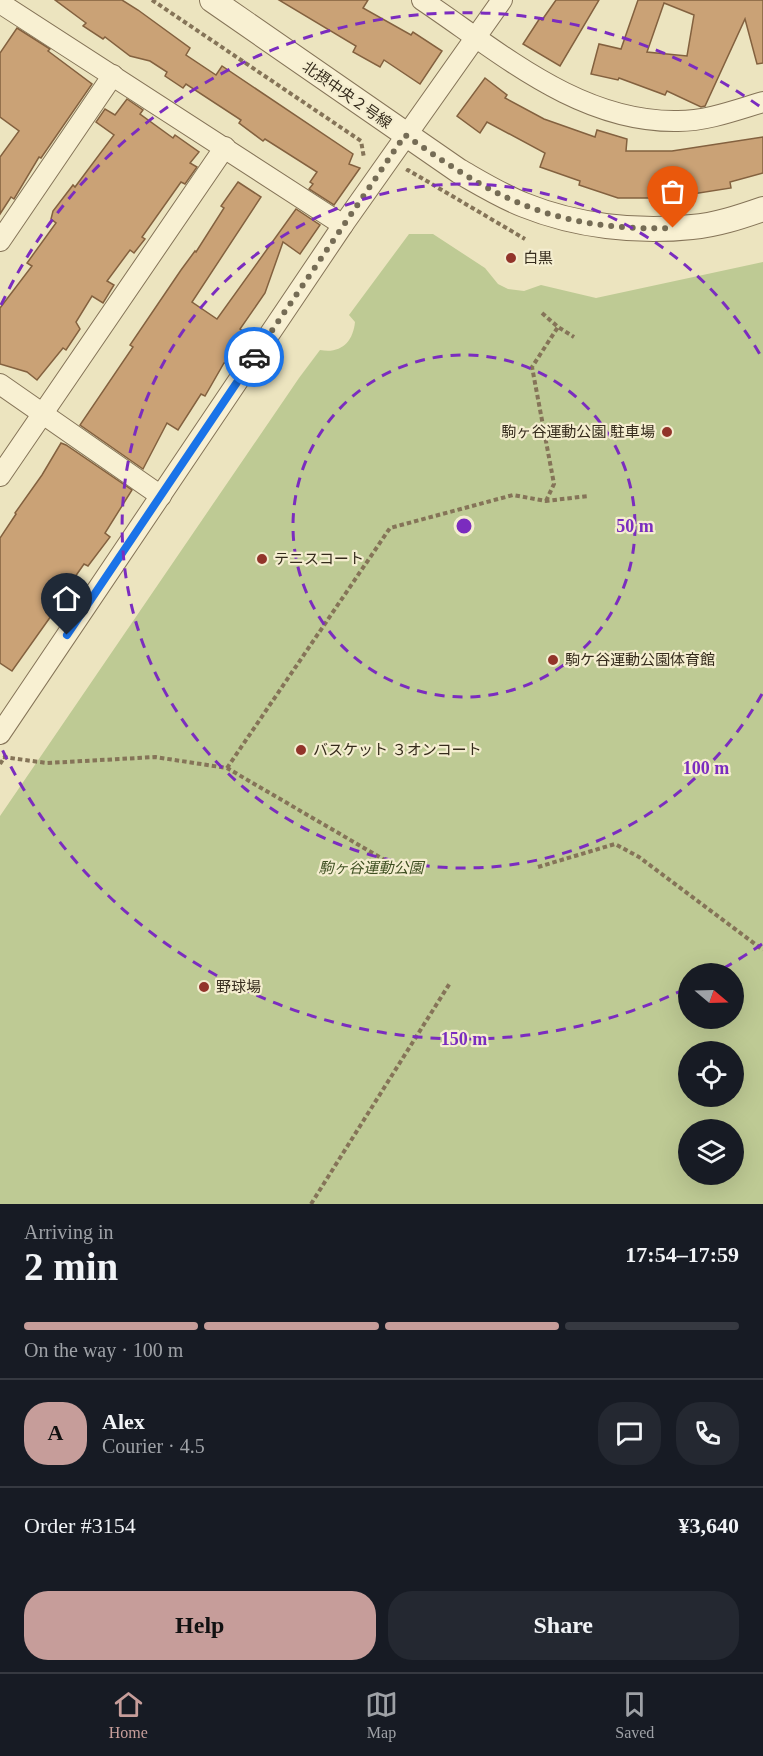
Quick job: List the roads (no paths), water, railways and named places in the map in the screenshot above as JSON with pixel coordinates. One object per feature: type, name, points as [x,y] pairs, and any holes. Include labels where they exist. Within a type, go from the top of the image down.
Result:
[{"type":"street","name":"北摂中央２号線","points":[[212,0],[459,171],[525,206],[597,225],[653,229],[692,227],[730,220],[763,209]]},
{"type":"street","points":[[422,0],[547,85],[595,106],[643,120],[680,121],[719,115],[763,102]]},
{"type":"street","points":[[0,734],[343,225],[502,0]]},
{"type":"street","points":[[2,10],[112,75],[343,225]]},
{"type":"street","points":[[0,241],[112,75]]},
{"type":"street","points":[[0,476],[225,147]]},
{"type":"street","points":[[0,384],[44,412],[160,496]]},
{"type":"place","name":"白黒","points":[[511,258]]},
{"type":"place","name":"駒ヶ谷運動公園 駐車場","points":[[667,432]]},
{"type":"place","name":"テニスコート","points":[[262,559]]},
{"type":"place","name":"駒ケ谷運動公園体育館","points":[[553,660]]},
{"type":"place","name":"バスケット ３オンコート","points":[[301,750]]},
{"type":"place","name":"野球場","points":[[204,987]]},
{"type":"park label","name":"駒ヶ谷運動公園","points":[[371,868]]}]
